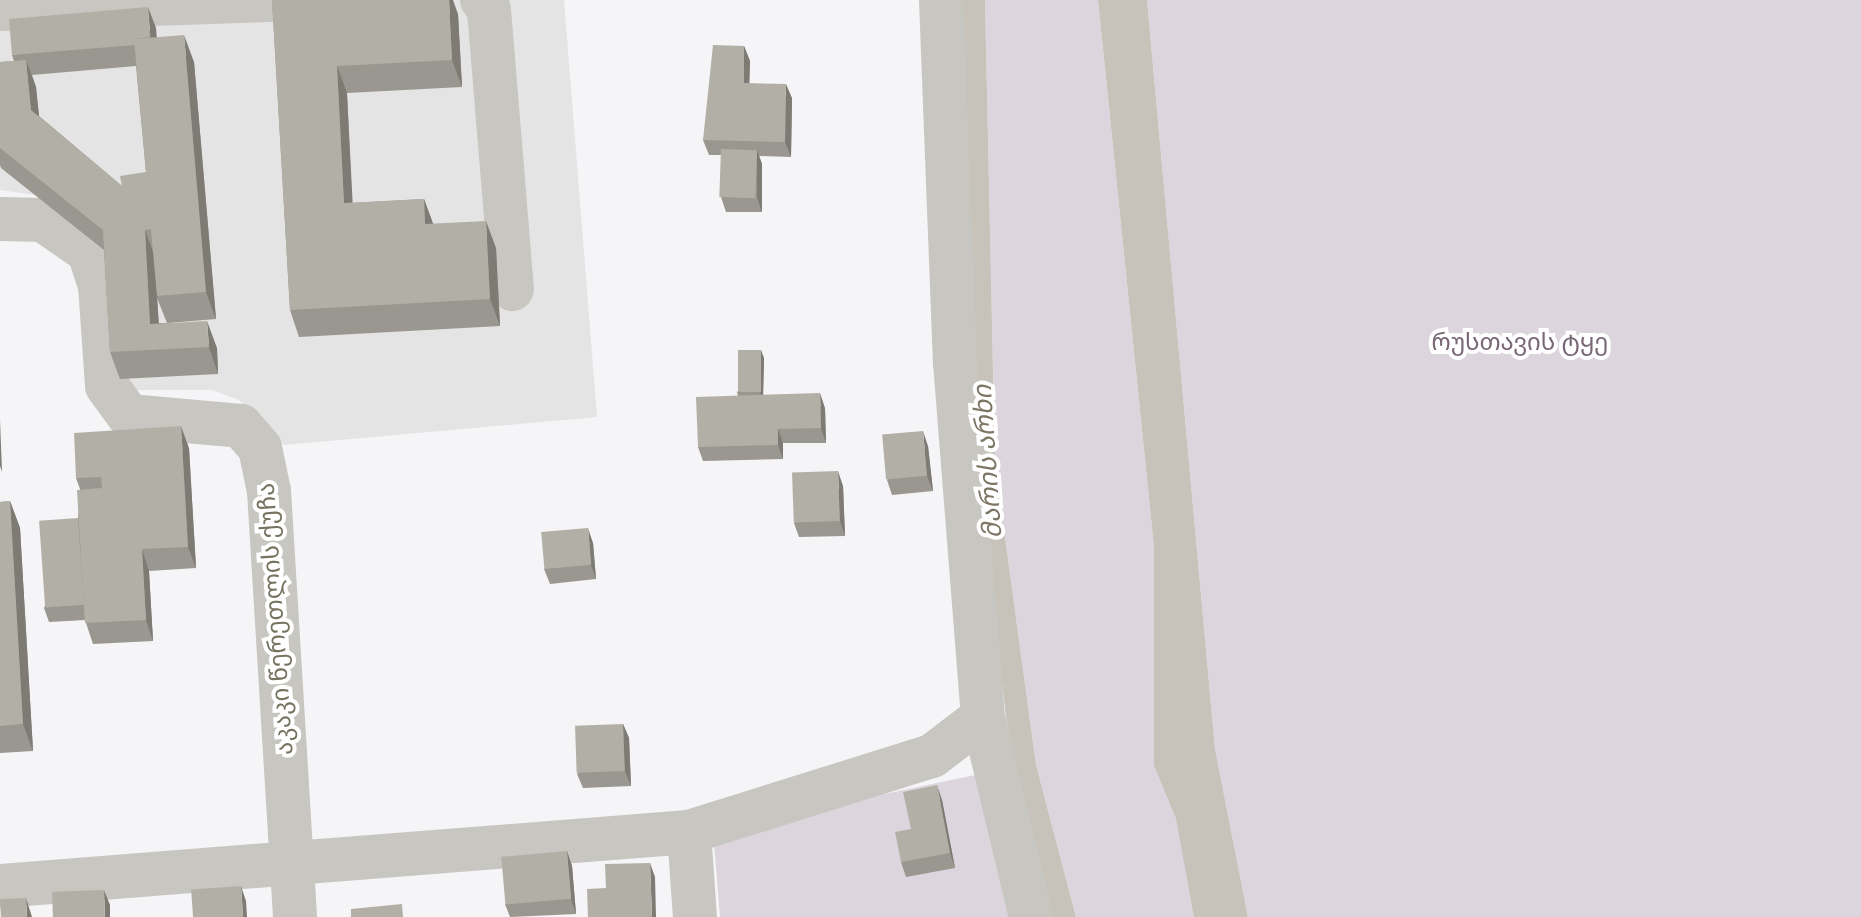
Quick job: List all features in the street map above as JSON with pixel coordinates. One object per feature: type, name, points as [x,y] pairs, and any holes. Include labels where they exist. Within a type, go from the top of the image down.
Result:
[{"type":"street","points":[[0,9],[269,0]]},
{"type":"street","points":[[482,0],[489,10],[512,289]]},
{"type":"street","points":[[941,0],[955,362],[983,717],[1031,917]]},
{"type":"street","name":"აკაკი წერეთლის ქუჩა","points":[[0,219],[43,220],[89,252],[100,285],[107,386],[129,416],[241,426],[260,448],[269,491],[295,917]]},
{"type":"street","points":[[0,886],[689,832],[932,756],[983,717]]},
{"type":"street","points":[[689,832],[695,917]]},
{"type":"shaded area","points":[[0,0],[564,0],[597,417],[284,445],[239,400],[212,390],[136,390],[120,379],[55,198],[0,190]]},
{"type":"green space","points":[[985,0],[1098,0],[1154,547],[1154,766],[1180,829],[1196,917],[1076,917],[1036,765],[995,464]]},
{"type":"green space","name":"რუსთავის ტყე","points":[[1147,0],[1861,0],[1861,917],[1248,917],[1215,749]]},
{"type":"green space","points":[[975,775],[1015,917],[720,917],[713,830]]},
{"type":"water","name":"მარის არხი","points":[[953,0],[985,0],[995,464],[1036,765],[1076,917],[1047,917],[1006,717],[976,458]]},
{"type":"water","points":[[1098,0],[1147,0],[1215,749],[1248,917],[1194,917],[1176,819],[1154,766],[1154,547]]},
{"type":"building","points":[[272,0],[449,0],[452,60],[337,66],[344,203],[424,199],[425,224],[486,221],[490,299],[290,310]]},
{"type":"building","points":[[148,7],[150,37],[134,39],[135,45],[12,55],[9,19]]},
{"type":"building","points":[[184,35],[206,292],[157,296],[151,229],[145,230],[150,324],[207,321],[209,347],[110,352],[103,230],[0,148],[0,62],[26,60],[31,110],[122,186],[120,176],[146,172],[134,39]]},
{"type":"building","points":[[713,45],[744,46],[744,83],[786,84],[785,142],[703,140]]},
{"type":"building","points":[[721,149],[757,150],[755,198],[719,197]]},
{"type":"building","points":[[738,350],[761,350],[761,392],[738,392]]},
{"type":"building","points":[[820,393],[821,428],[778,429],[778,445],[698,447],[696,397]]},
{"type":"building","points":[[181,426],[188,547],[142,549],[146,620],[85,623],[77,490],[102,488],[101,477],[76,478],[74,433]]},
{"type":"building","points":[[923,431],[927,476],[886,479],[882,435]]},
{"type":"building","points":[[838,471],[840,521],[794,523],[792,473]]},
{"type":"building","points":[[10,501],[23,724],[0,726],[0,502]]},
{"type":"building","points":[[78,518],[84,605],[45,608],[39,521]]},
{"type":"building","points":[[588,528],[591,565],[544,569],[541,532]]},
{"type":"building","points":[[623,724],[625,771],[577,773],[575,726]]},
{"type":"building","points":[[937,785],[950,853],[901,862],[895,832],[911,829],[903,792]]},
{"type":"building","points":[[567,851],[571,899],[505,905],[501,857]]},
{"type":"building","points":[[650,863],[652,917],[588,917],[587,889],[606,888],[605,864]]},
{"type":"building","points":[[241,886],[243,917],[193,917],[191,889]]},
{"type":"building","points":[[104,890],[105,917],[53,917],[52,892]]},
{"type":"building","points":[[26,898],[27,917],[1,917],[0,899]]},
{"type":"building","points":[[402,904],[403,917],[351,917],[351,909]]}]
